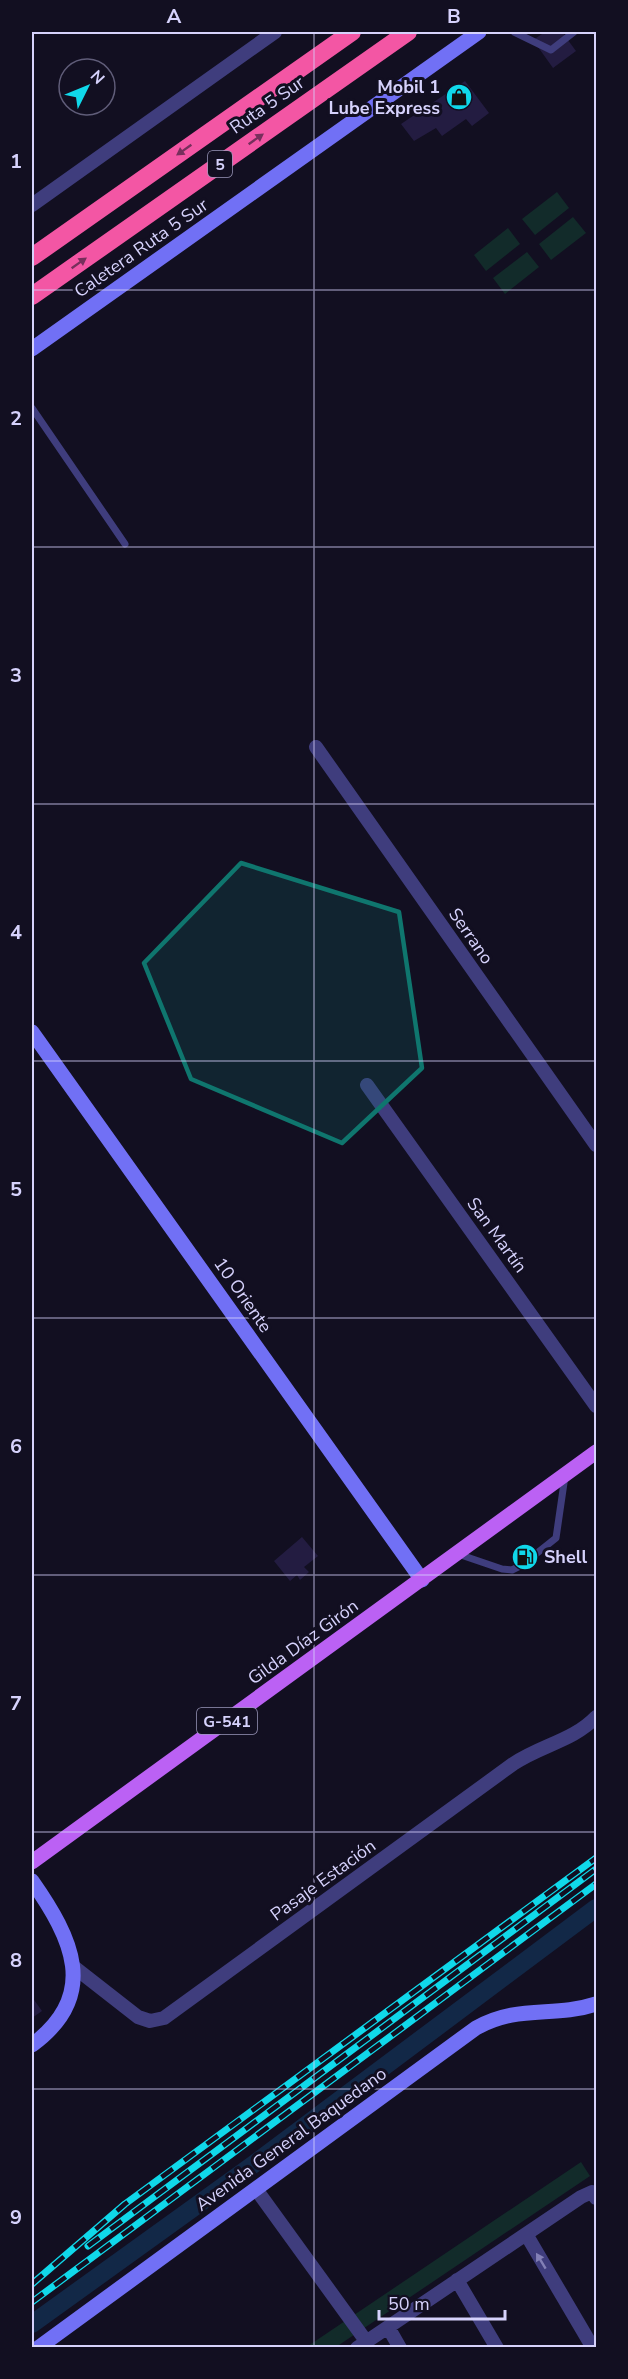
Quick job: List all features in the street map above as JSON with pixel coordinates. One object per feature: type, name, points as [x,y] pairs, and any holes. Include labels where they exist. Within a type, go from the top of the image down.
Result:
[{"type":"highway","name":"Ruta 5 Sur","points":[[32,257],[352,32]]},
{"type":"highway","name":"Ruta 5 Sur","points":[[32,296],[408,32]]},
{"type":"main road","name":"Gilda Díaz Girón","points":[[32,1862],[597,1452]]},
{"type":"street","points":[[32,205],[275,32]]},
{"type":"street","name":"Caletera Ruta 5 Sur","points":[[32,349],[478,32]]},
{"type":"street","name":"Serrano","points":[[316,747],[597,1145]]},
{"type":"street","name":"10 Oriente","points":[[32,1032],[422,1580]]},
{"type":"street","name":"San Martín","points":[[368,1085],[597,1406]]},
{"type":"street","name":"Pasaje Estación","points":[[74,1967],[138,2017],[150,2021],[164,2018],[513,1764],[536,1750],[576,1735],[597,1717]]},
{"type":"street","points":[[32,1881],[64,1934],[74,1967],[71,1992],[62,2014],[49,2031],[32,2045]]},
{"type":"street","name":"Avenida General Baquedano","points":[[39,2348],[488,2022],[512,2014],[593,2004]]},
{"type":"street","points":[[256,2189],[361,2344],[580,2197],[594,2195]]},
{"type":"street","points":[[525,2234],[593,2348]]},
{"type":"street","points":[[457,2280],[496,2348]]},
{"type":"street","points":[[388,2327],[400,2348]]},
{"type":"lane","points":[[514,32],[551,50],[574,32]]},
{"type":"lane","points":[[32,408],[125,544]]},
{"type":"lane","points":[[458,1554],[507,1570],[522,1565],[556,1538],[566,1475]]},
{"type":"highlighted area","points":[[241,863],[399,912],[422,1068],[342,1143],[191,1079],[144,963]]},
{"type":"green space","points":[[557,192],[569,208],[535,235],[522,219]]},
{"type":"green space","points":[[573,217],[586,233],[551,260],[539,244]]},
{"type":"green space","points":[[508,228],[520,244],[486,271],[474,255]]},
{"type":"green space","points":[[527,252],[539,267],[505,294],[493,278]]},
{"type":"green space","points":[[581,2162],[590,2176],[336,2347],[305,2348]]},
{"type":"building","points":[[545,32],[562,32],[576,51],[553,68],[533,40]]},
{"type":"building","name":"Mobil 1 Lube Express","points":[[465,81],[489,113],[472,126],[466,119],[442,136],[436,128],[414,141],[401,124]]},
{"type":"building","points":[[302,1537],[318,1556],[304,1567],[309,1572],[300,1580],[297,1575],[290,1581],[274,1561]]},
{"type":"building","points":[[32,1997],[42,2011],[32,2018]]},
{"type":"waterway","points":[[32,2324],[254,2164],[596,1908]]},
{"type":"railway","points":[[32,2284],[125,2204],[596,1858]]},
{"type":"railway","points":[[88,2246],[596,1869]]},
{"type":"railway","points":[[32,2302],[596,1884]]},
{"type":"place","name":"Mobil 1 Lube Express","points":[[459,97]]},
{"type":"place","name":"Shell","points":[[525,1557]]}]
